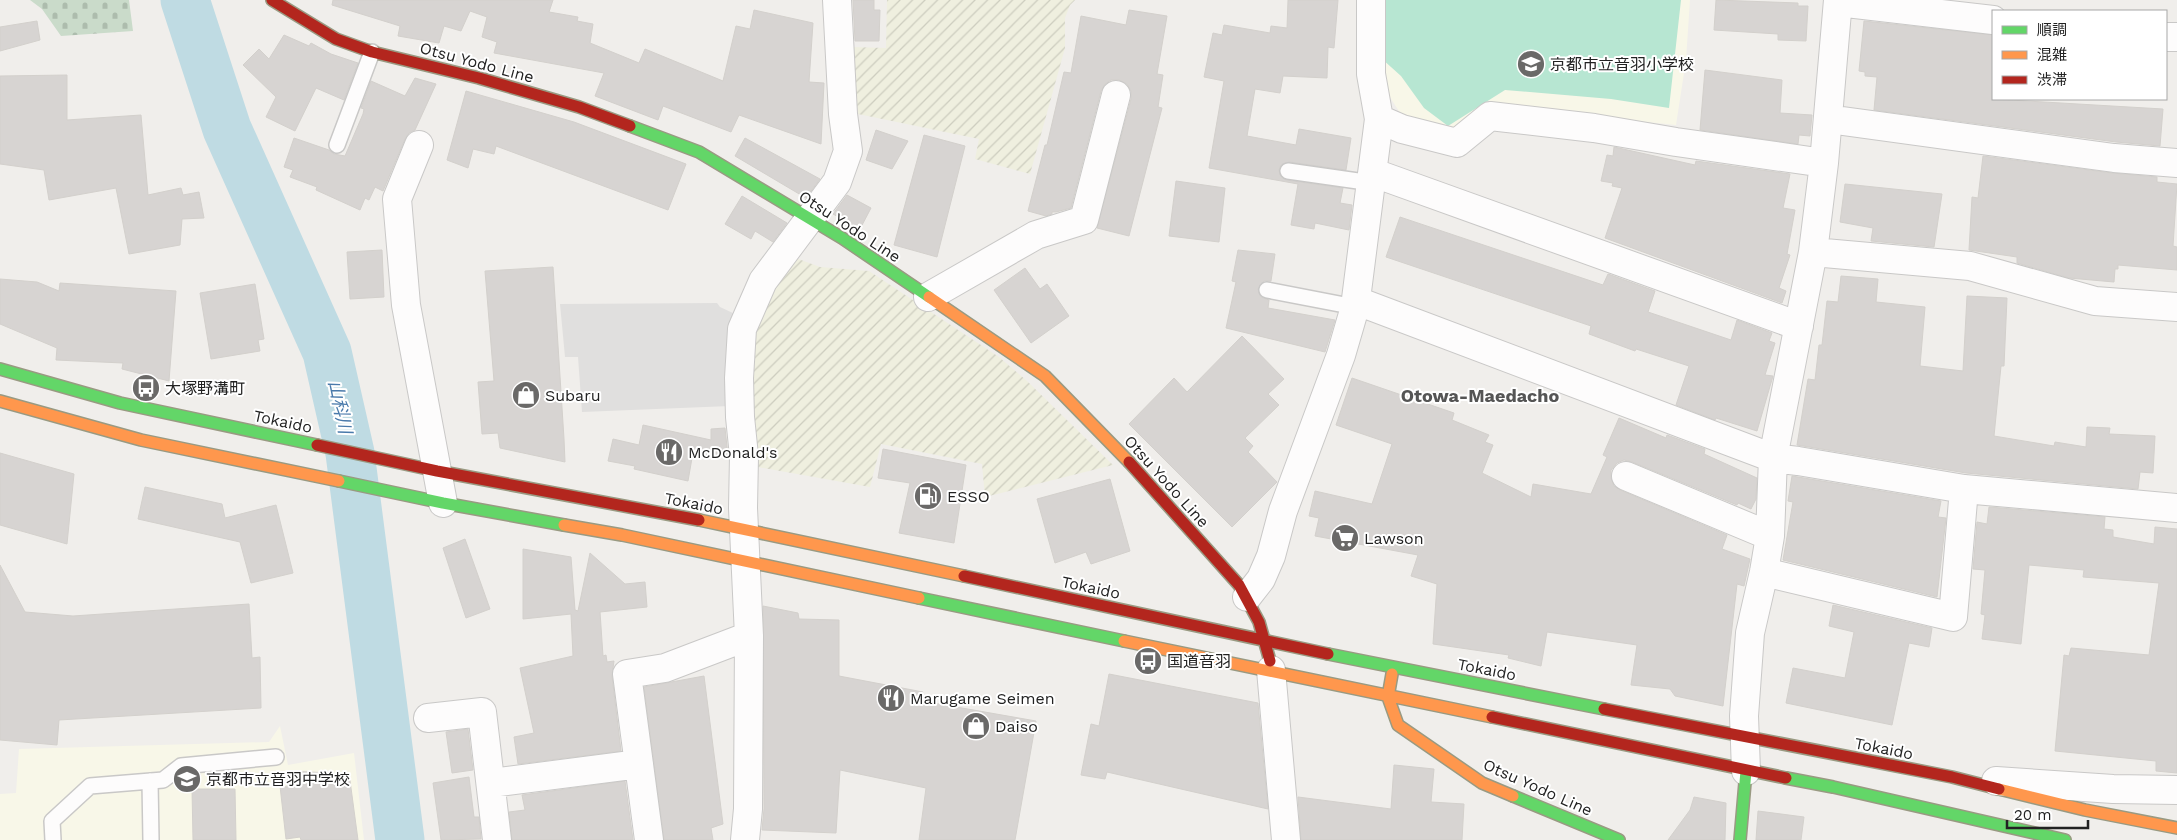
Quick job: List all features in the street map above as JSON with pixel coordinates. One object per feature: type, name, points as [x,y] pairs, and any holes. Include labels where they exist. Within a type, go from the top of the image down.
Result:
[{"type":"main road","name":"Otsu Yodo Line","points":[[272,0],[336,39],[372,52],[479,78],[598,114],[699,152],[842,238],[1045,376],[1117,449],[1248,597],[1266,641],[1271,670]]},
{"type":"main road","name":"Tokaido","points":[[0,369],[120,403],[437,471],[744,529],[1266,641],[1952,778],[2085,810],[2177,828]]},
{"type":"main road","points":[[0,401],[141,440],[443,503],[622,535],[1165,650],[1271,670],[1388,697],[1746,772],[1833,787],[2065,840]]},
{"type":"main road","name":"Otsu Yodo Line","points":[[1393,667],[1388,697],[1398,725],[1482,783],[1619,840]]},
{"type":"main road","points":[[1740,840],[1746,772]]},
{"type":"street","points":[[745,840],[748,809],[749,636],[744,561],[744,456],[739,378],[742,330],[763,281],[837,182],[848,151],[843,114],[837,0]]},
{"type":"street","points":[[1248,597],[1262,579],[1271,556],[1283,511],[1341,355],[1356,304],[1379,119],[1371,74],[1372,0]]},
{"type":"street","points":[[1746,772],[1744,716],[1750,633],[1770,536],[1773,458],[1813,252],[1824,163],[1838,1],[1992,20]]},
{"type":"street","points":[[928,297],[1036,235],[1084,220],[1116,95]]},
{"type":"street","points":[[1379,119],[1402,129],[1457,143],[1490,116],[1594,128],[1676,142],[1824,163]]},
{"type":"street","points":[[1828,120],[2114,158],[2177,163]]},
{"type":"street","points":[[419,145],[397,199],[406,306],[443,503]]},
{"type":"street","points":[[1373,178],[1799,326]]},
{"type":"street","points":[[1813,252],[1970,266],[2095,301],[2177,307]]},
{"type":"street","points":[[1356,304],[1773,458],[1964,489],[2177,508]]},
{"type":"street","points":[[1626,476],[1770,536]]},
{"type":"street","points":[[1764,572],[1953,617],[1964,489]]},
{"type":"street","points":[[649,840],[627,674],[665,668],[749,636]]},
{"type":"street","points":[[1271,670],[1286,840]]},
{"type":"street","points":[[428,718],[482,712],[497,840]]},
{"type":"street","points":[[491,783],[639,764]]},
{"type":"street","points":[[1952,778],[2112,789],[2177,790]]},
{"type":"lane","points":[[337,145],[372,52]]},
{"type":"lane","points":[[1288,171],[1373,178]]},
{"type":"lane","points":[[1267,290],[1356,304]]},
{"type":"lane","points":[[53,840],[52,821],[90,786],[163,780],[181,766],[276,757]]},
{"type":"lane","points":[[150,781],[150,840]]},
{"type":"shaded area","name":"京都市立音羽小学校","points":[[1375,0],[1690,0],[1686,60],[1676,125],[1494,106],[1457,133],[1404,119],[1384,88]]},
{"type":"shaded area","points":[[717,303],[720,307],[735,314],[730,406],[582,412],[578,357],[565,357],[560,304]]},
{"type":"shaded area","name":"京都市立音羽中学校","points":[[280,726],[288,765],[354,753],[364,840],[0,840],[0,794],[16,793],[19,749],[269,742]]},
{"type":"green space","points":[[30,0],[129,0],[133,31],[61,36],[42,9]]},
{"type":"green space","points":[[887,0],[1075,0],[1070,5],[1065,18],[1065,48],[1030,174],[975,159],[979,139],[858,114],[852,47],[886,48]]},
{"type":"green space","name":"京都市立音羽小学校","points":[[1380,0],[1681,0],[1669,108],[1611,99],[1505,90],[1448,126],[1424,108],[1401,76],[1381,58]]},
{"type":"green space","points":[[793,257],[820,267],[869,271],[999,357],[1027,381],[1113,465],[985,497],[982,464],[881,444],[870,487],[752,466],[749,330]]},
{"type":"building","points":[[333,0],[553,0],[549,12],[578,17],[577,21],[593,24],[590,43],[639,63],[645,49],[723,81],[736,26],[750,29],[754,10],[813,23],[809,82],[824,83],[821,144],[739,115],[731,132],[663,106],[658,120],[595,96],[604,73],[494,53],[497,42],[482,37],[487,17],[470,11],[461,31],[444,26],[439,43],[398,36],[400,26],[332,5]]},
{"type":"building","points":[[853,0],[874,0],[874,10],[880,10],[879,41],[855,41]]},
{"type":"building","points":[[1288,0],[1338,0],[1334,48],[1328,47],[1327,78],[1283,76],[1280,93],[1255,89],[1247,136],[1296,145],[1299,129],[1351,138],[1346,170],[1289,162],[1281,165],[1279,170],[1280,175],[1286,180],[1343,188],[1340,203],[1352,205],[1349,230],[1315,223],[1314,229],[1291,225],[1298,184],[1209,168],[1224,81],[1204,77],[1213,33],[1222,35],[1224,25],[1270,33],[1271,26],[1287,28]]},
{"type":"building","points":[[1716,0],[1798,3],[1798,6],[1808,6],[1806,41],[1778,40],[1778,34],[1714,30]]},
{"type":"building","points":[[1129,10],[1167,16],[1157,74],[1163,75],[1158,107],[1162,108],[1129,236],[1097,228],[1131,99],[1131,91],[1127,84],[1119,80],[1111,80],[1105,84],[1101,91],[1071,208],[1052,212],[1052,214],[1046,216],[1028,211],[1045,145],[1047,145],[1064,72],[1071,73],[1081,16],[1126,25]]},
{"type":"building","points":[[37,21],[40,40],[0,51],[0,27]]},
{"type":"building","points":[[1864,21],[1992,35],[1992,100],[2163,109],[2160,146],[2116,142],[1874,110],[1877,77],[1865,76],[1865,72],[1859,71]]},
{"type":"building","points":[[284,35],[309,46],[311,43],[331,54],[358,63],[344,100],[316,88],[295,131],[266,117],[276,97],[243,65],[259,49],[269,59]]},
{"type":"building","points":[[1705,70],[1782,80],[1780,113],[1812,115],[1810,136],[1799,135],[1798,144],[1700,130]]},
{"type":"building","points":[[67,75],[67,120],[141,115],[148,195],[181,188],[183,195],[199,192],[204,218],[182,219],[180,245],[129,254],[116,188],[49,200],[44,170],[0,164],[0,76]]},
{"type":"building","points":[[415,78],[436,84],[415,130],[409,133],[405,139],[383,191],[375,187],[369,200],[365,198],[360,210],[316,190],[317,187],[290,177],[293,170],[284,167],[294,138],[329,150],[334,154],[345,156],[363,114],[364,109],[361,108],[371,81],[405,96]]},
{"type":"building","points":[[466,91],[574,122],[686,164],[668,210],[496,146],[494,154],[473,149],[468,168],[447,160]]},
{"type":"building","points":[[876,130],[908,141],[892,169],[866,160]]},
{"type":"building","points":[[924,135],[965,146],[937,257],[894,245]]},
{"type":"building","points":[[745,138],[820,179],[806,198],[735,156]]},
{"type":"building","points":[[1614,147],[1695,165],[1696,161],[1790,174],[1783,208],[1795,210],[1787,254],[1790,255],[1779,288],[1786,291],[1782,303],[1605,238],[1622,188],[1612,186],[1613,183],[1601,181],[1607,155],[1613,156]]},
{"type":"building","points":[[1983,156],[2157,177],[2157,182],[2177,184],[2173,246],[2177,247],[2177,270],[2118,265],[2118,269],[2115,269],[2114,282],[2069,278],[2017,263],[2017,257],[1969,250],[1972,197],[1978,198]]},
{"type":"building","points":[[1176,181],[1225,188],[1219,242],[1169,236]]},
{"type":"building","points":[[1845,184],[1942,194],[1934,247],[1871,241],[1873,228],[1840,222]]},
{"type":"building","points":[[847,195],[871,208],[860,229],[833,214]]},
{"type":"building","points":[[742,196],[787,223],[773,242],[755,231],[751,239],[725,224]]},
{"type":"building","points":[[1400,217],[1603,285],[1608,274],[1655,291],[1648,312],[1731,340],[1737,320],[1772,333],[1769,341],[1775,343],[1765,375],[1773,376],[1757,431],[1716,418],[1715,420],[1676,405],[1689,366],[1636,349],[1635,351],[1589,334],[1591,326],[1386,257]]},
{"type":"building","points":[[382,250],[384,297],[350,299],[347,252]]},
{"type":"building","points":[[1238,250],[1275,254],[1271,281],[1264,281],[1258,289],[1261,297],[1269,300],[1268,308],[1335,320],[1325,352],[1226,328],[1236,282],[1232,281]]},
{"type":"building","points":[[553,267],[565,462],[500,448],[498,433],[482,434],[478,382],[494,381],[485,271]]},
{"type":"building","points":[[1025,268],[1040,289],[1047,284],[1069,316],[1031,343],[994,290]]},
{"type":"building","points":[[1841,276],[1878,279],[1876,302],[1925,307],[1920,366],[1963,371],[1967,296],[2007,298],[2004,366],[2001,366],[1994,436],[2054,446],[2055,442],[2086,447],[2087,427],[2110,428],[2109,434],[2155,436],[2153,473],[2140,472],[2138,489],[1966,473],[1797,445],[1808,379],[1815,380],[1819,345],[1822,345],[1827,301],[1838,302]]},
{"type":"building","points":[[0,279],[37,282],[59,291],[60,283],[176,291],[169,381],[122,369],[123,363],[56,360],[57,348],[0,324]]},
{"type":"building","points":[[255,284],[264,339],[258,340],[260,351],[211,359],[200,293]]},
{"type":"building","points":[[1242,336],[1284,379],[1268,394],[1279,405],[1245,438],[1253,446],[1248,452],[1277,482],[1232,527],[1129,424],[1174,378],[1187,392]]},
{"type":"building","points":[[1352,378],[1454,413],[1452,420],[1489,435],[1485,442],[1493,445],[1482,473],[1531,497],[1533,484],[1591,494],[1607,457],[1603,455],[1619,418],[1666,438],[1667,435],[1705,449],[1704,454],[1757,478],[1756,499],[1751,509],[1632,462],[1624,460],[1617,463],[1611,470],[1614,486],[1620,490],[1727,535],[1722,549],[1750,559],[1744,586],[1737,584],[1723,706],[1675,696],[1670,689],[1631,685],[1637,645],[1547,632],[1541,666],[1508,658],[1509,655],[1433,644],[1437,584],[1411,576],[1418,555],[1315,536],[1319,518],[1309,516],[1315,491],[1372,504],[1392,444],[1336,425]]},
{"type":"building","points":[[643,425],[711,440],[711,429],[725,428],[728,456],[692,458],[688,481],[634,469],[635,466],[608,461],[613,439],[639,445]]},
{"type":"building","name":"ESSO","points":[[883,449],[966,465],[954,543],[899,533],[910,483],[878,478]]},
{"type":"building","points":[[0,453],[74,474],[67,544],[0,525]]},
{"type":"building","points":[[1792,476],[1941,501],[1938,517],[1946,518],[1937,597],[1783,560],[1793,502],[1788,501]]},
{"type":"building","points":[[1110,479],[1130,551],[1091,564],[1086,552],[1055,563],[1037,499]]},
{"type":"building","points":[[145,487],[222,504],[225,518],[276,505],[293,573],[251,583],[240,542],[138,519]]},
{"type":"building","points":[[1989,507],[2105,517],[2104,529],[2113,530],[2113,537],[2154,544],[2155,527],[2177,529],[2177,773],[2156,771],[2156,761],[2055,751],[2064,655],[2069,656],[2071,648],[2149,655],[2159,583],[2083,577],[2084,570],[2029,565],[2021,644],[1982,639],[1985,615],[1981,614],[1985,570],[1973,569],[1977,522],[1987,524]]},
{"type":"building","points":[[465,539],[490,609],[466,618],[443,548]]},
{"type":"building","points":[[523,549],[571,557],[575,610],[578,611],[590,553],[625,584],[645,582],[647,607],[600,612],[603,656],[606,655],[607,662],[614,661],[612,676],[621,751],[518,764],[514,737],[534,733],[520,668],[573,656],[571,614],[523,619]]},
{"type":"building","points":[[0,565],[25,612],[73,616],[249,604],[252,658],[260,657],[261,708],[59,720],[57,745],[0,740]]},
{"type":"building","points":[[1833,605],[1932,628],[1929,647],[1909,643],[1892,725],[1786,703],[1793,668],[1845,678],[1854,632],[1829,626]]},
{"type":"building","points":[[763,606],[798,613],[799,619],[839,620],[839,676],[923,692],[922,701],[1036,721],[1015,840],[919,840],[926,788],[840,770],[836,833],[762,830],[764,809]]},
{"type":"building","points":[[1109,674],[1258,703],[1268,809],[1107,772],[1105,779],[1081,775],[1091,724],[1099,726]]},
{"type":"building","points":[[704,676],[723,824],[711,828],[713,840],[664,840],[644,687]]},
{"type":"building","points":[[468,729],[473,770],[452,773],[446,732]]},
{"type":"building","points":[[1394,765],[1434,769],[1431,802],[1464,804],[1462,840],[1301,840],[1298,797],[1391,809]]},
{"type":"building","points":[[288,771],[332,773],[332,775],[349,773],[358,840],[301,840],[300,837],[286,839],[280,786],[287,787]]},
{"type":"building","points":[[469,777],[474,817],[479,817],[481,839],[441,840],[433,783]]},
{"type":"building","points":[[625,781],[633,840],[512,840],[509,812],[525,810],[522,795]]},
{"type":"building","points":[[192,789],[235,789],[236,840],[193,840]]},
{"type":"building","points":[[1694,797],[1726,803],[1725,840],[1668,840],[1690,810]]},
{"type":"building","points":[[1758,811],[1804,817],[1801,840],[1756,840]]},
{"type":"waterway","name":"山科川","points":[[185,0],[227,129],[327,352],[350,453],[400,840]]},
{"type":"traffic: fast","points":[[630,126],[699,152],[842,238],[929,297]]},
{"type":"traffic: fast","points":[[0,369],[120,403],[317,445]]},
{"type":"traffic: fast","points":[[339,481],[443,503],[564,525]]},
{"type":"traffic: fast","points":[[919,598],[1124,641]]},
{"type":"traffic: fast","points":[[1328,654],[1604,709]]},
{"type":"traffic: fast","points":[[1740,840],[1746,771]]},
{"type":"traffic: fast","points":[[1786,778],[2065,840]]},
{"type":"traffic: fast","points":[[1513,796],[1619,840]]},
{"type":"traffic: slow","points":[[929,297],[1045,376],[1129,462]]},
{"type":"traffic: slow","points":[[0,401],[141,440],[339,481]]},
{"type":"traffic: slow","points":[[699,520],[964,576]]},
{"type":"traffic: slow","points":[[564,525],[622,535],[919,598]]},
{"type":"traffic: slow","points":[[1124,641],[1492,717]]},
{"type":"traffic: slow","points":[[1392,674],[1388,697],[1398,725],[1482,783],[1513,796]]},
{"type":"traffic: slow","points":[[1999,789],[2085,810],[2177,828]]},
{"type":"traffic: jam","points":[[272,0],[336,39],[372,52],[479,78],[579,107],[630,126]]},
{"type":"traffic: jam","points":[[317,445],[437,471],[699,520]]},
{"type":"traffic: jam","points":[[1129,462],[1239,585],[1259,622],[1270,661]]},
{"type":"traffic: jam","points":[[964,576],[1328,654]]},
{"type":"traffic: jam","points":[[1604,709],[1952,777],[1999,789]]},
{"type":"traffic: jam","points":[[1492,717],[1786,778]]},
{"type":"place","name":"京都市立音羽小学校","points":[[1531,64]]},
{"type":"place","name":"大塚野溝町","points":[[146,388]]},
{"type":"place","name":"Subaru","points":[[526,395]]},
{"type":"place","name":"McDonald's","points":[[669,452]]},
{"type":"place","name":"ESSO","points":[[928,496]]},
{"type":"place","name":"Lawson","points":[[1345,538]]},
{"type":"place","name":"国道音羽","points":[[1148,661]]},
{"type":"place","name":"Marugame Seimen","points":[[891,698]]},
{"type":"place","name":"Daiso","points":[[976,726]]},
{"type":"place","name":"京都市立音羽中学校","points":[[187,779]]},
{"type":"district","name":"Otowa-Maedacho","points":[[1480,396]]}]
